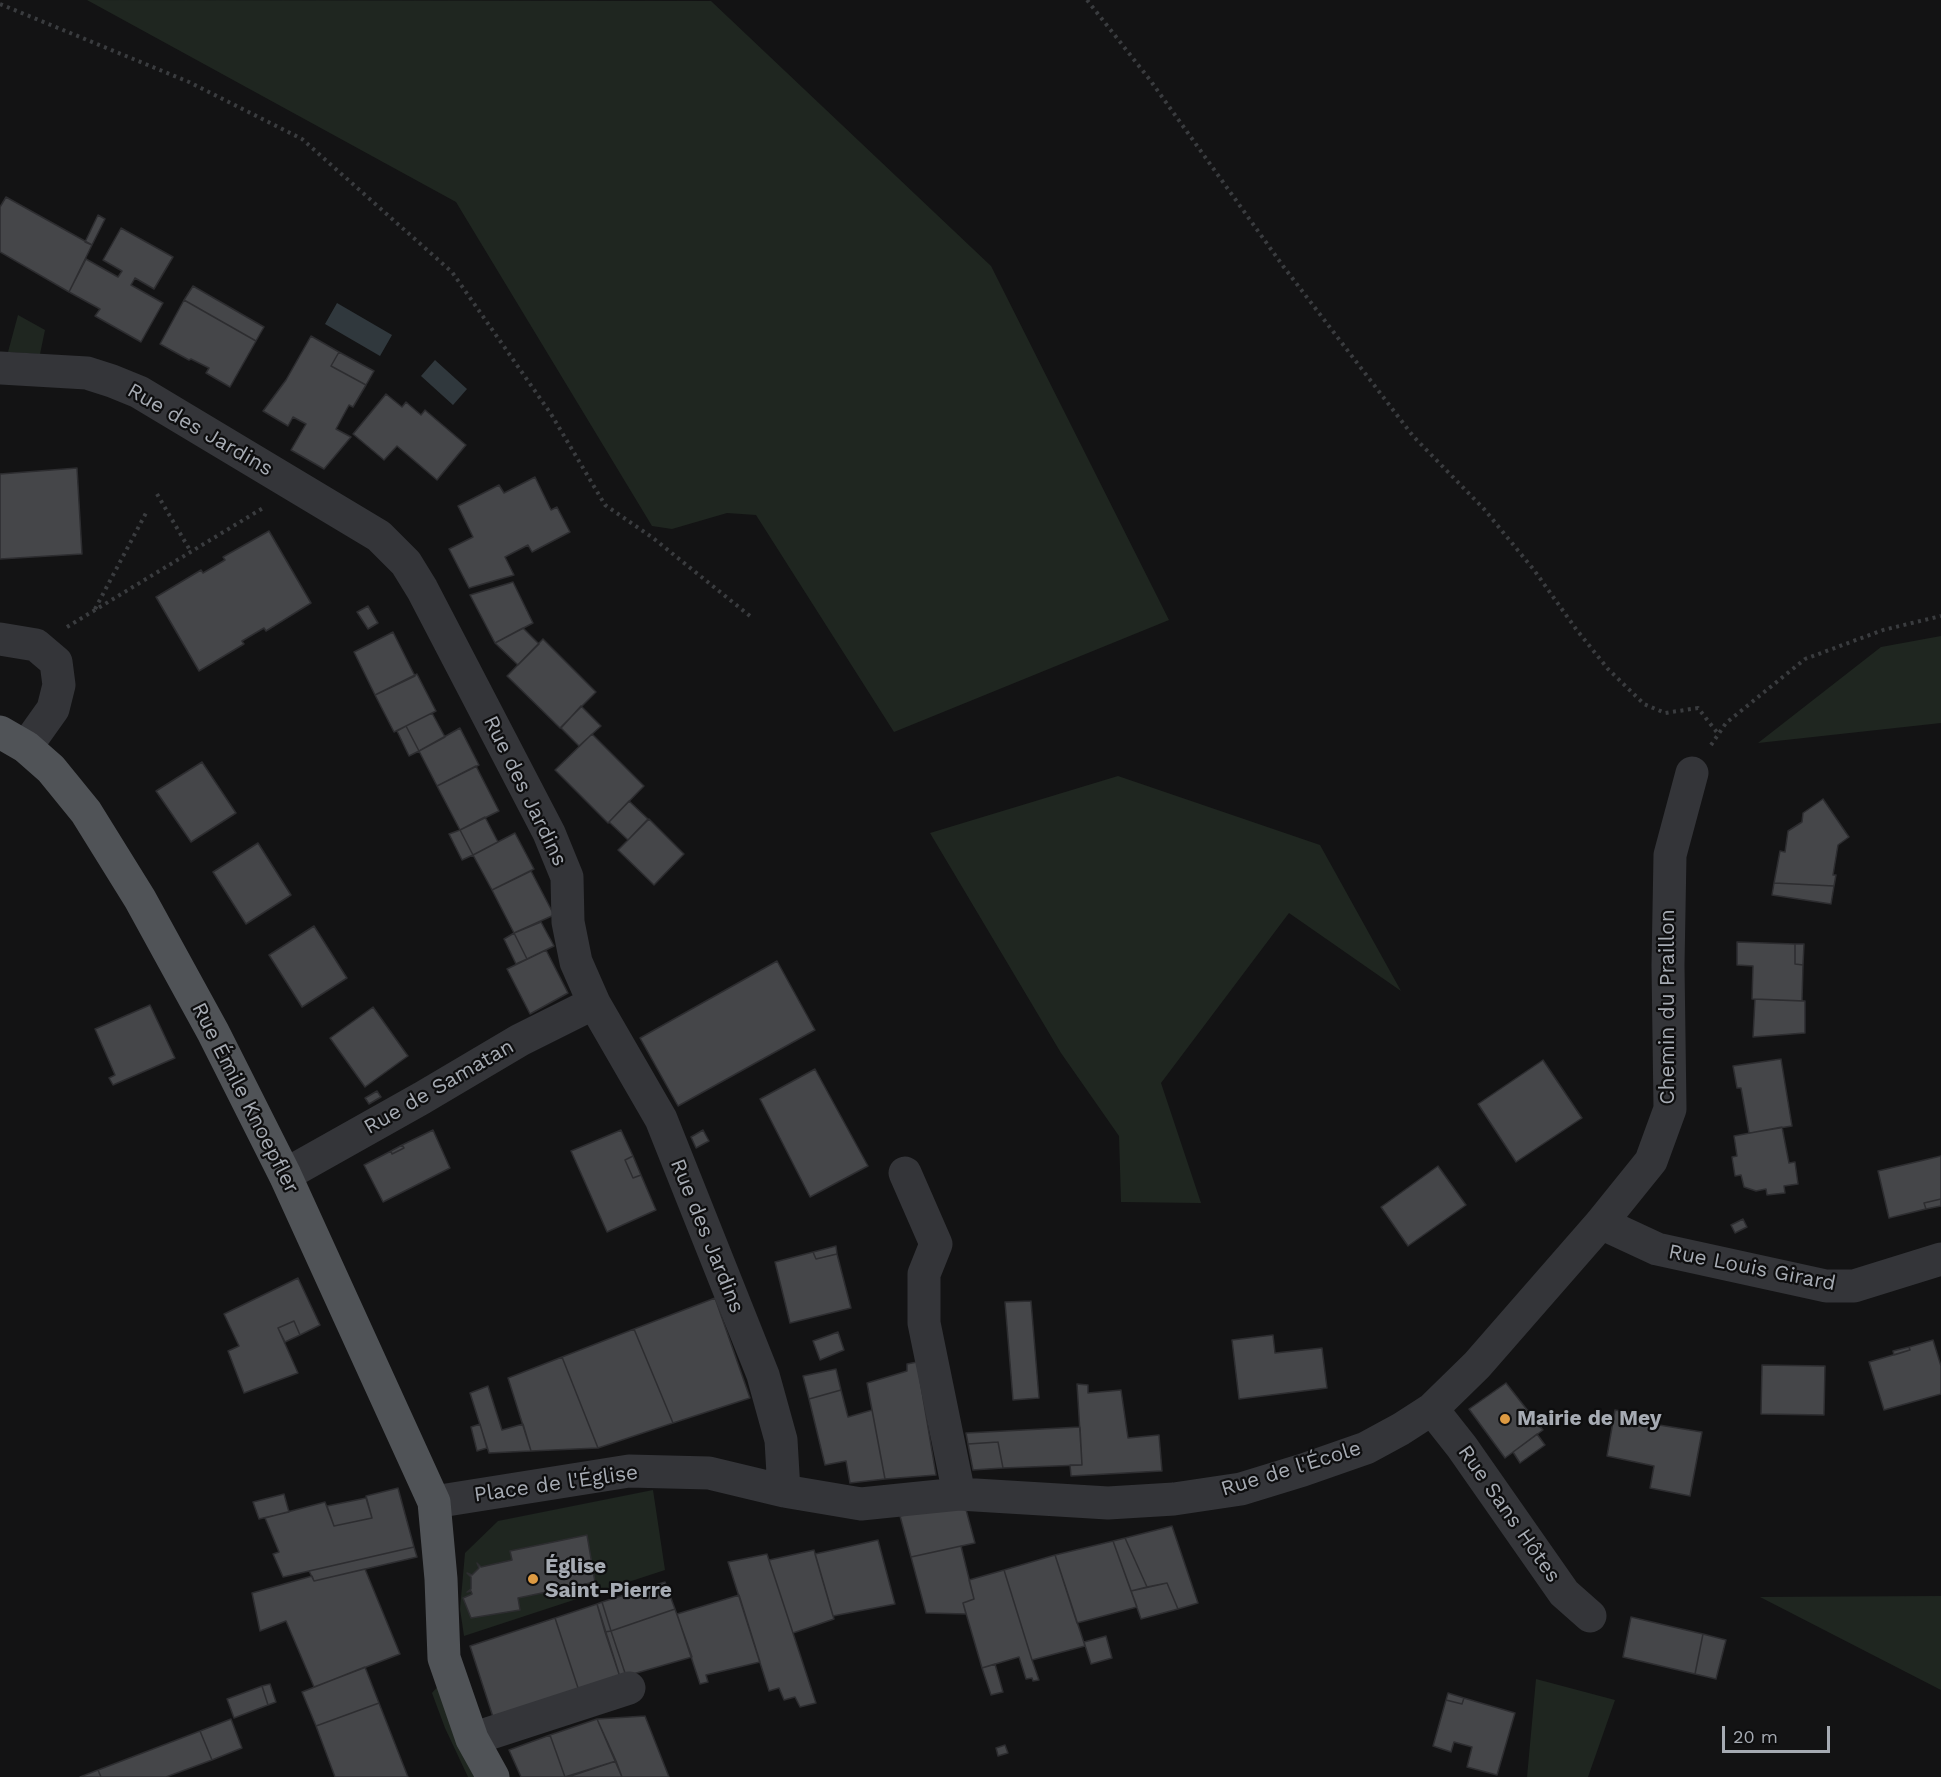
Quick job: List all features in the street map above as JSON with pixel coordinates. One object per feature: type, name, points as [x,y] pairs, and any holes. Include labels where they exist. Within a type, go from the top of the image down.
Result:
[{"type":"main road","name":"Rue Émile Knoepfler","points":[[13,739],[51,769],[76,799],[140,899],[213,1032],[285,1175],[434,1502],[441,1579],[444,1658],[472,1739],[493,1777]]},
{"type":"street","name":"Rue des Jardins","points":[[0,368],[87,373],[139,392],[379,537],[406,563],[422,589],[554,844],[567,877],[568,922],[576,962],[594,1003],[661,1119],[763,1376],[781,1440],[784,1491]]},
{"type":"street","points":[[0,639],[36,645],[56,662],[59,685],[53,709],[13,739]]},
{"type":"street","name":"Chemin du Praillon","points":[[1601,1223],[1651,1161],[1670,1109],[1668,965],[1670,855],[1692,773]]},
{"type":"street","name":"Rue de Samatan","points":[[285,1175],[520,1040],[594,1003]]},
{"type":"street","points":[[905,1173],[936,1244],[924,1274],[924,1323],[959,1494]]},
{"type":"street","name":"Rue Louis Girard","points":[[1601,1223],[1657,1249],[1826,1286],[1854,1286],[1941,1259]]},
{"type":"street","name":"Rue de l'École","points":[[784,1491],[861,1504],[959,1494],[1108,1503],[1174,1499],[1241,1489],[1303,1470],[1366,1448],[1432,1409],[1477,1365],[1601,1223]]},
{"type":"street","name":"Rue Sans Hôtes","points":[[1432,1409],[1462,1447],[1564,1593],[1590,1616]]},
{"type":"street","name":"Place de l'Église","points":[[434,1502],[629,1471],[709,1473],[784,1491]]},
{"type":"street","points":[[472,1739],[629,1688]]},
{"type":"path","points":[[1088,0],[1150,80],[1289,274],[1413,436],[1484,509],[1534,570],[1608,669],[1644,704],[1665,713],[1698,708],[1719,735]]},
{"type":"path","points":[[0,4],[189,82],[302,139],[452,272],[551,414],[605,505],[653,538],[750,616]]},
{"type":"path","points":[[36,645],[297,487]]},
{"type":"path","points":[[157,494],[191,552]]},
{"type":"path","points":[[94,610],[146,513]]},
{"type":"path","points":[[1692,773],[1726,723],[1806,659],[1882,630],[1941,616]]},
{"type":"shaded area","points":[[87,0],[711,1],[991,266],[1169,620],[894,732],[756,515],[727,513],[672,529],[652,526],[456,202]]},
{"type":"shaded area","points":[[337,303],[392,335],[380,356],[325,324]]},
{"type":"shaded area","points":[[18,315],[45,330],[40,354],[8,352]]},
{"type":"shaded area","points":[[435,360],[467,389],[453,405],[421,376]]},
{"type":"shaded area","points":[[1941,636],[1941,723],[1758,743],[1881,647]]},
{"type":"shaded area","points":[[1118,776],[1320,845],[1401,991],[1289,913],[1161,1083],[1201,1203],[1121,1202],[1119,1136],[1061,1053],[930,833]]},
{"type":"shaded area","points":[[653,1490],[665,1570],[464,1636],[460,1609],[465,1553],[498,1521]]},
{"type":"shaded area","points":[[1941,1596],[1941,1690],[1760,1597]]},
{"type":"shaded area","points":[[1536,1679],[1615,1700],[1588,1777],[1527,1777]]},
{"type":"shaded area","points":[[438,1686],[478,1777],[468,1777],[445,1728],[432,1693]]},
{"type":"building","points":[[6,197],[92,245],[69,292],[0,252],[0,207]]},
{"type":"building","points":[[98,215],[105,219],[92,245],[85,242]]},
{"type":"building","points":[[121,228],[173,257],[154,289],[135,278],[131,285],[163,303],[141,342],[95,316],[100,309],[69,292],[86,259],[118,277],[122,271],[103,260]]},
{"type":"building","points":[[193,286],[264,327],[256,341],[184,300]]},
{"type":"building","points":[[184,300],[256,341],[230,387],[206,373],[209,368],[160,344]]},
{"type":"building","points":[[311,336],[339,352],[331,366],[366,385],[353,407],[349,405],[336,429],[351,437],[324,469],[291,450],[306,424],[293,417],[288,426],[263,411],[286,380]]},
{"type":"building","points":[[339,352],[374,371],[366,385],[331,366]]},
{"type":"building","points":[[386,394],[402,407],[406,402],[421,415],[425,410],[466,445],[437,480],[397,446],[384,460],[353,434]]},
{"type":"building","points":[[77,468],[82,554],[0,559],[0,474]]},
{"type":"building","points":[[535,477],[551,510],[557,507],[570,532],[532,552],[528,545],[505,557],[514,575],[469,588],[449,549],[473,537],[458,506],[499,485],[504,493]]},
{"type":"building","points":[[269,531],[311,603],[266,631],[264,628],[242,641],[244,644],[199,671],[156,597],[201,570],[203,573],[225,560],[223,557]]},
{"type":"building","points":[[513,582],[533,623],[495,643],[470,595]]},
{"type":"building","points":[[368,606],[378,623],[368,629],[357,612]]},
{"type":"building","points":[[523,628],[539,644],[518,665],[495,643]]},
{"type":"building","points":[[393,632],[415,676],[375,695],[354,652]]},
{"type":"building","points":[[543,639],[596,692],[560,728],[507,676]]},
{"type":"building","points":[[417,674],[436,711],[394,732],[375,695]]},
{"type":"building","points":[[581,706],[601,726],[579,746],[561,728]]},
{"type":"building","points":[[432,713],[445,737],[419,751],[406,726]]},
{"type":"building","points":[[406,726],[419,751],[409,756],[397,731]]},
{"type":"building","points":[[460,728],[479,765],[437,786],[419,751]]},
{"type":"building","points":[[592,734],[644,786],[608,823],[555,770]]},
{"type":"building","points":[[202,762],[236,813],[191,842],[156,791]]},
{"type":"building","points":[[476,766],[499,811],[460,830],[437,786]]},
{"type":"building","points":[[1823,799],[1849,837],[1838,845],[1833,875],[1836,875],[1834,886],[1774,883],[1780,851],[1785,852],[1788,831],[1802,822],[1803,813]]},
{"type":"building","points":[[629,801],[648,819],[628,840],[609,822]]},
{"type":"building","points":[[485,817],[498,842],[473,855],[460,830]]},
{"type":"building","points":[[649,819],[684,854],[654,885],[618,850]]},
{"type":"building","points":[[460,830],[473,855],[462,860],[449,834]]},
{"type":"building","points":[[515,833],[534,869],[492,890],[473,855]]},
{"type":"building","points":[[258,843],[291,895],[246,924],[213,872]]},
{"type":"building","points":[[531,871],[554,915],[514,933],[492,890]]},
{"type":"building","points":[[1774,883],[1834,886],[1831,904],[1772,895]]},
{"type":"building","points":[[541,922],[554,946],[527,959],[514,933]]},
{"type":"building","points":[[314,926],[347,978],[302,1007],[269,955]]},
{"type":"building","points":[[514,933],[527,959],[516,964],[504,939]]},
{"type":"building","points":[[1737,942],[1795,944],[1795,964],[1803,965],[1802,1001],[1752,999],[1753,966],[1737,965]]},
{"type":"building","points":[[1795,944],[1804,944],[1803,965],[1795,964]]},
{"type":"building","points":[[546,950],[568,993],[530,1014],[507,969]]},
{"type":"building","points":[[777,961],[815,1030],[678,1106],[640,1038]]},
{"type":"building","points":[[1755,999],[1805,1001],[1805,1033],[1753,1037]]},
{"type":"building","points":[[150,1005],[175,1058],[113,1085],[109,1078],[115,1075],[95,1029]]},
{"type":"building","points":[[373,1007],[408,1056],[365,1087],[330,1038]]},
{"type":"building","points":[[1781,1059],[1792,1126],[1749,1133],[1741,1088],[1737,1088],[1733,1066]]},
{"type":"building","points":[[1543,1060],[1582,1118],[1516,1162],[1478,1104]]},
{"type":"building","points":[[815,1069],[868,1166],[810,1197],[760,1099]]},
{"type":"building","points":[[377,1091],[381,1097],[369,1104],[365,1098]]},
{"type":"building","points":[[1782,1127],[1789,1163],[1795,1162],[1798,1184],[1784,1186],[1785,1193],[1767,1195],[1766,1189],[1756,1191],[1744,1187],[1741,1175],[1735,1176],[1732,1157],[1737,1156],[1734,1136]]},
{"type":"building","points":[[433,1130],[450,1168],[383,1202],[364,1165],[391,1151],[392,1154],[404,1148],[402,1145]]},
{"type":"building","points":[[621,1130],[633,1156],[625,1160],[633,1178],[641,1175],[656,1210],[607,1232],[571,1151]]},
{"type":"building","points":[[703,1130],[709,1141],[696,1148],[691,1137]]},
{"type":"building","points":[[402,1145],[404,1148],[392,1154],[391,1151]]},
{"type":"building","points":[[633,1156],[641,1175],[633,1178],[625,1160]]},
{"type":"building","points":[[1941,1156],[1941,1199],[1924,1203],[1926,1209],[1889,1218],[1878,1171]]},
{"type":"building","points":[[1438,1166],[1466,1205],[1408,1246],[1381,1207]]},
{"type":"building","points":[[1941,1199],[1941,1206],[1926,1209],[1924,1203]]},
{"type":"building","points":[[1743,1219],[1747,1227],[1735,1233],[1731,1225]]},
{"type":"building","points":[[836,1246],[837,1254],[816,1259],[813,1252]]},
{"type":"building","points":[[813,1252],[816,1259],[837,1254],[851,1308],[790,1323],[775,1262]]},
{"type":"building","points":[[298,1278],[320,1325],[300,1335],[294,1321],[278,1328],[298,1373],[244,1393],[228,1351],[239,1346],[224,1314]]},
{"type":"building","points":[[715,1298],[750,1398],[673,1423],[634,1329]]},
{"type":"building","points":[[1031,1301],[1039,1398],[1013,1400],[1005,1302]]},
{"type":"building","points":[[294,1321],[300,1335],[285,1342],[278,1328]]},
{"type":"building","points":[[634,1329],[673,1423],[598,1448],[562,1357]]},
{"type":"building","points":[[838,1332],[844,1350],[820,1360],[813,1341]]},
{"type":"building","points":[[1273,1335],[1275,1353],[1322,1348],[1327,1388],[1239,1399],[1232,1340]]},
{"type":"building","points":[[1933,1340],[1941,1366],[1941,1394],[1884,1410],[1869,1362],[1910,1350],[1909,1347]]},
{"type":"building","points":[[1909,1347],[1910,1350],[1894,1355],[1893,1351]]},
{"type":"building","points":[[562,1357],[598,1448],[531,1451],[508,1378]]},
{"type":"building","points":[[917,1362],[936,1475],[885,1479],[867,1383],[907,1371],[907,1364]]},
{"type":"building","points":[[1762,1365],[1825,1366],[1824,1415],[1761,1414]]},
{"type":"building","points":[[836,1369],[841,1390],[809,1399],[803,1376]]},
{"type":"building","name":"Mairie de Mey","points":[[1506,1383],[1543,1430],[1505,1458],[1469,1409]]},
{"type":"building","points":[[1077,1384],[1088,1385],[1088,1393],[1121,1390],[1128,1438],[1159,1435],[1162,1471],[1071,1476],[1070,1465],[1082,1465]]},
{"type":"building","points":[[488,1386],[502,1430],[523,1424],[531,1451],[489,1453],[470,1393]]},
{"type":"building","points":[[841,1390],[848,1417],[872,1410],[885,1479],[850,1483],[846,1461],[825,1465],[809,1399]]},
{"type":"building","points":[[1527,1410],[1533,1410],[1541,1421],[1541,1428]]},
{"type":"building","points":[[1615,1410],[1654,1417],[1653,1424],[1702,1432],[1690,1496],[1650,1488],[1654,1466],[1607,1456]]},
{"type":"building","points":[[480,1424],[487,1448],[477,1451],[471,1427]]},
{"type":"building","points":[[1080,1427],[1082,1465],[1003,1468],[998,1442],[968,1444],[966,1433]]},
{"type":"building","points":[[1537,1434],[1545,1445],[1520,1463],[1513,1452]]},
{"type":"building","points":[[998,1442],[1003,1468],[973,1470],[968,1444]]},
{"type":"building","points":[[398,1488],[414,1547],[283,1577],[273,1554],[279,1552],[265,1518],[325,1502],[334,1526],[372,1518],[366,1496]]},
{"type":"building","points":[[284,1494],[289,1512],[259,1519],[253,1502]]},
{"type":"building","points":[[366,1498],[372,1518],[334,1526],[327,1506]]},
{"type":"building","points":[[964,1502],[975,1543],[911,1557],[900,1516]]},
{"type":"building","points":[[1172,1526],[1198,1603],[1178,1609],[1167,1583],[1147,1587],[1125,1538]]},
{"type":"building","name":"Église Saint-Pierre","points":[[587,1535],[595,1582],[518,1598],[520,1610],[471,1618],[463,1598],[472,1594],[471,1591],[467,1592],[471,1589],[471,1577],[467,1573],[472,1575],[479,1568],[477,1563],[481,1567],[512,1560],[510,1551]]},
{"type":"building","points":[[1125,1538],[1147,1587],[1131,1591],[1113,1541]]},
{"type":"building","points":[[878,1540],[895,1604],[833,1616],[815,1554]]},
{"type":"building","points":[[1113,1541],[1137,1607],[1077,1623],[1055,1555]]},
{"type":"building","points":[[961,1546],[974,1599],[963,1603],[966,1614],[926,1613],[911,1557]]},
{"type":"building","points":[[414,1547],[417,1557],[314,1581],[309,1571]]},
{"type":"building","points":[[814,1550],[834,1619],[793,1633],[769,1560]]},
{"type":"building","points":[[767,1554],[816,1703],[800,1707],[795,1697],[784,1700],[779,1688],[769,1691],[728,1562]]},
{"type":"building","points":[[1055,1555],[1085,1646],[1032,1660],[1004,1570]]},
{"type":"building","points":[[365,1569],[400,1654],[314,1687],[286,1621],[260,1631],[252,1593],[312,1576],[314,1581]]},
{"type":"building","points":[[1004,1570],[1039,1680],[1026,1679],[1019,1657],[982,1668],[963,1603],[974,1599],[969,1580]]},
{"type":"building","points":[[665,1582],[675,1609],[611,1631],[602,1602]]},
{"type":"building","points":[[1167,1583],[1178,1609],[1141,1619],[1131,1591]]},
{"type":"building","points":[[739,1595],[760,1662],[706,1675],[708,1682],[700,1684],[677,1614]]},
{"type":"building","points":[[602,1602],[611,1631],[605,1632],[597,1604]]},
{"type":"building","points":[[597,1604],[620,1677],[579,1691],[555,1618]]},
{"type":"building","points":[[675,1609],[692,1657],[626,1676],[611,1631]]},
{"type":"building","points":[[1631,1617],[1703,1634],[1695,1674],[1623,1657]]},
{"type":"building","points":[[555,1618],[579,1691],[494,1720],[470,1646]]},
{"type":"building","points":[[611,1631],[626,1676],[620,1677],[605,1632]]},
{"type":"building","points":[[1703,1634],[1726,1640],[1716,1679],[1695,1674]]},
{"type":"building","points":[[1106,1636],[1112,1658],[1091,1664],[1084,1642]]},
{"type":"building","points":[[995,1664],[1003,1692],[991,1695],[982,1668]]},
{"type":"building","points":[[365,1667],[379,1703],[316,1726],[302,1692]]},
{"type":"building","points":[[270,1684],[276,1702],[268,1705],[262,1686]]},
{"type":"building","points":[[262,1686],[268,1705],[234,1718],[227,1699]]},
{"type":"building","points":[[1448,1693],[1464,1698],[1462,1704],[1446,1700]]},
{"type":"building","points":[[1464,1698],[1515,1713],[1497,1775],[1467,1767],[1472,1747],[1454,1742],[1451,1752],[1433,1746],[1446,1700],[1462,1704]]},
{"type":"building","points":[[379,1703],[408,1777],[335,1777],[316,1726]]},
{"type":"building","points":[[645,1716],[669,1777],[622,1777],[597,1719]]},
{"type":"building","points":[[231,1719],[242,1748],[212,1760],[200,1731]]},
{"type":"building","points":[[597,1719],[616,1761],[565,1777],[550,1735]]},
{"type":"building","points":[[200,1731],[212,1760],[166,1777],[101,1777],[98,1770]]},
{"type":"building","points":[[550,1735],[565,1777],[521,1777],[509,1750]]},
{"type":"building","points":[[1005,1745],[1008,1753],[998,1756],[996,1748]]},
{"type":"building","points":[[616,1761],[622,1777],[568,1777]]},
{"type":"building","points":[[98,1770],[101,1777],[80,1777]]},
{"type":"place","name":"Mairie de Mey","points":[[1505,1419]]},
{"type":"place","name":"Église Saint-Pierre","points":[[533,1579]]}]
